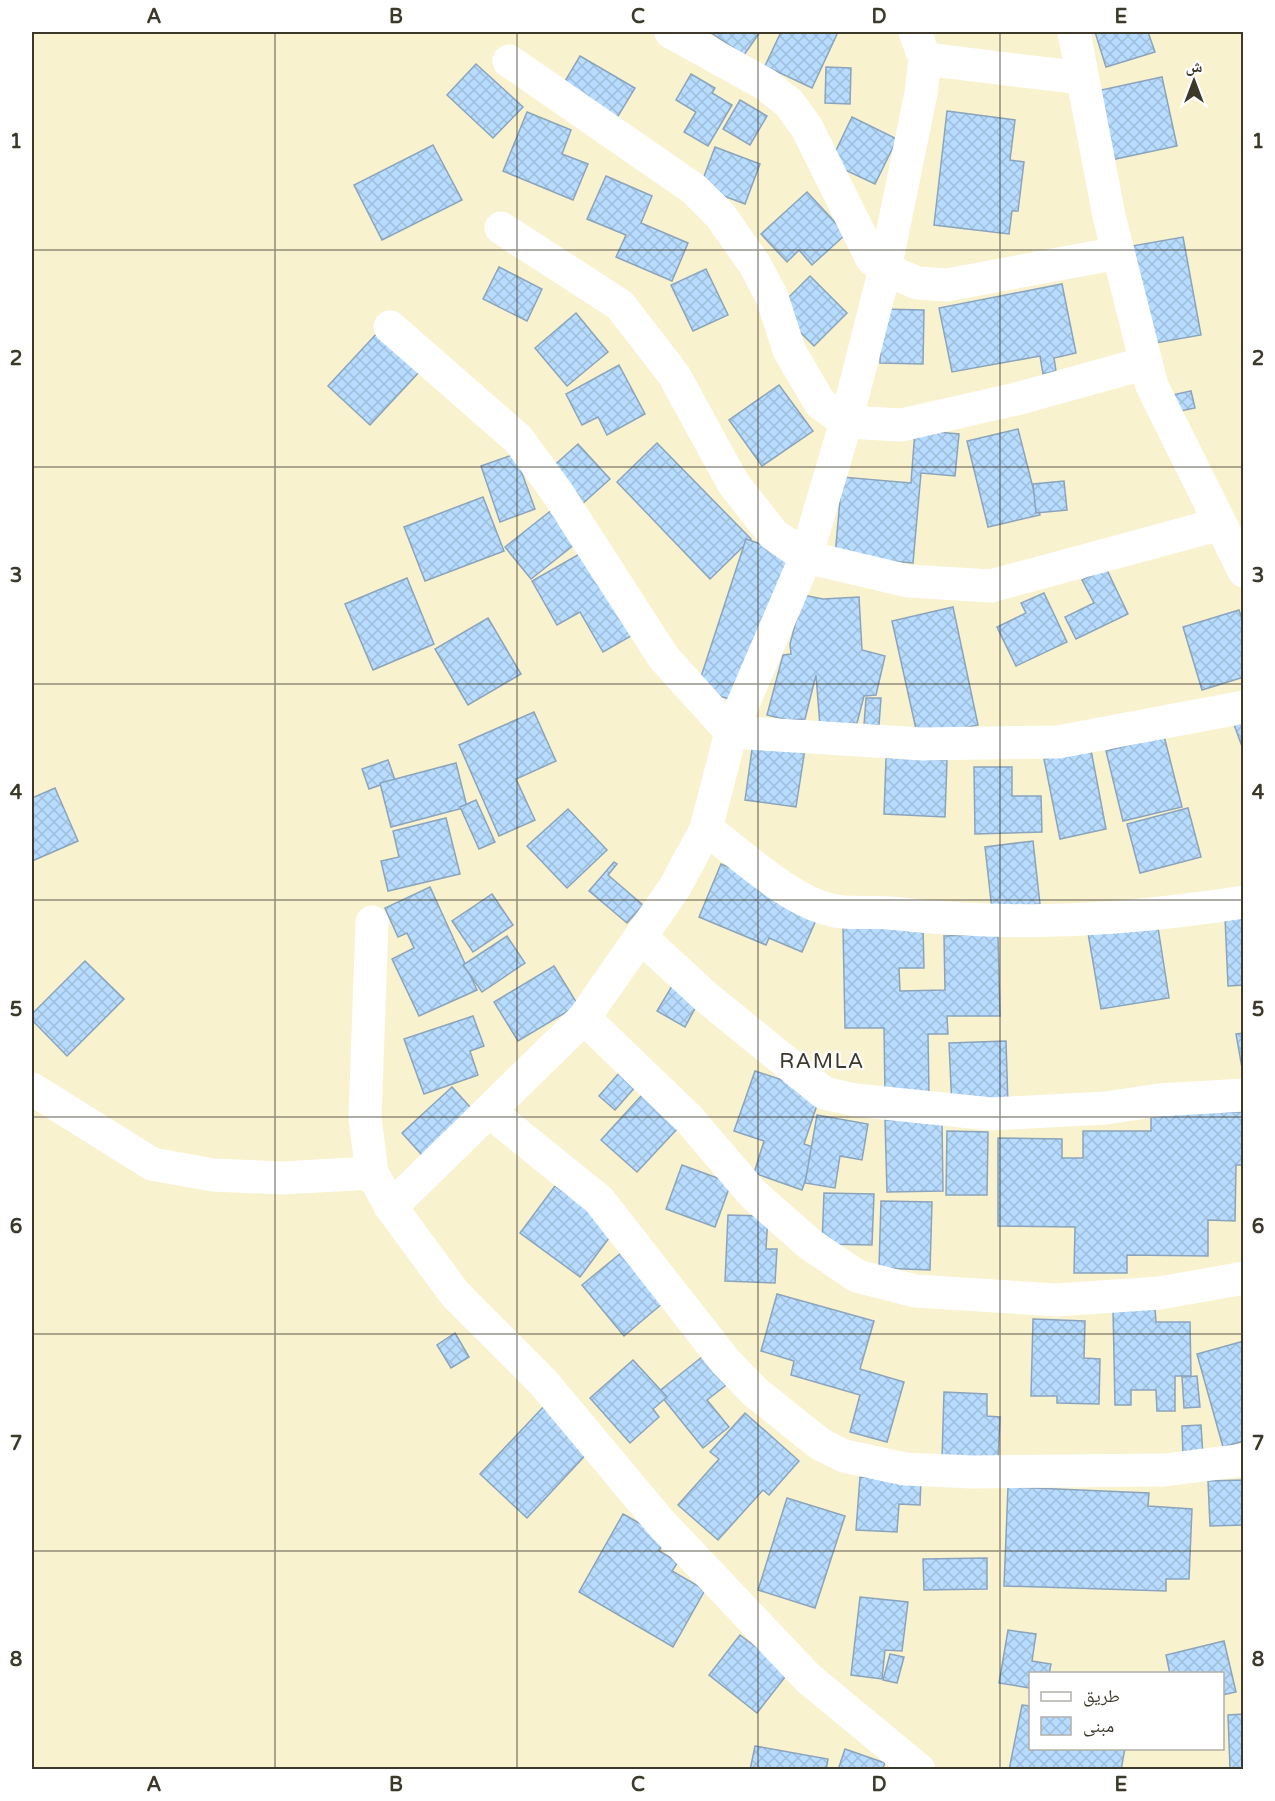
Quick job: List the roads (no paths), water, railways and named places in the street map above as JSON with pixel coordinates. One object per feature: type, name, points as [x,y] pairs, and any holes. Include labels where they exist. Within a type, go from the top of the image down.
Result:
[{"type":"street","points":[[671,32],[765,84],[789,103],[807,128],[872,259],[885,269],[917,283],[947,285],[1118,253]]},
{"type":"street","points":[[1074,32],[1118,253],[1152,386],[1244,571]]},
{"type":"street","points":[[391,1207],[584,1018],[675,887],[706,829],[731,732],[806,557],[846,422],[885,269],[921,93],[920,45],[1082,78]]},
{"type":"street","points":[[509,61],[694,189],[720,215],[755,265],[772,297],[789,350],[820,403],[846,422],[901,425],[1016,399],[1146,363]]},
{"type":"street","points":[[501,228],[620,305],[674,375],[734,483],[773,534],[806,557],[908,581],[991,586],[1220,524]]},
{"type":"street","points":[[390,327],[518,439],[557,492],[664,658],[731,732],[922,744],[1058,742],[1244,707]]},
{"type":"street","points":[[706,829],[798,897],[832,911],[869,911],[956,921],[1028,923],[1155,916],[1244,902]]},
{"type":"street","points":[[372,922],[364,1118],[372,1173],[391,1207],[454,1294],[543,1382],[660,1522],[808,1678],[919,1770]]},
{"type":"street","points":[[641,937],[706,997],[824,1093],[855,1100],[991,1114],[1106,1108],[1159,1100],[1244,1095]]},
{"type":"street","points":[[584,1018],[689,1119],[753,1194],[811,1245],[857,1276],[915,1291],[1056,1300],[1160,1293],[1244,1278]]},
{"type":"street","points":[[32,1089],[152,1164],[213,1175],[270,1178],[372,1173]]},
{"type":"street","points":[[490,1112],[599,1200],[725,1361],[755,1392],[820,1444],[844,1456],[904,1469],[972,1472],[1164,1470],[1244,1460]]},
{"type":"district","name":"RAMLA","points":[[822,1061]]}]
